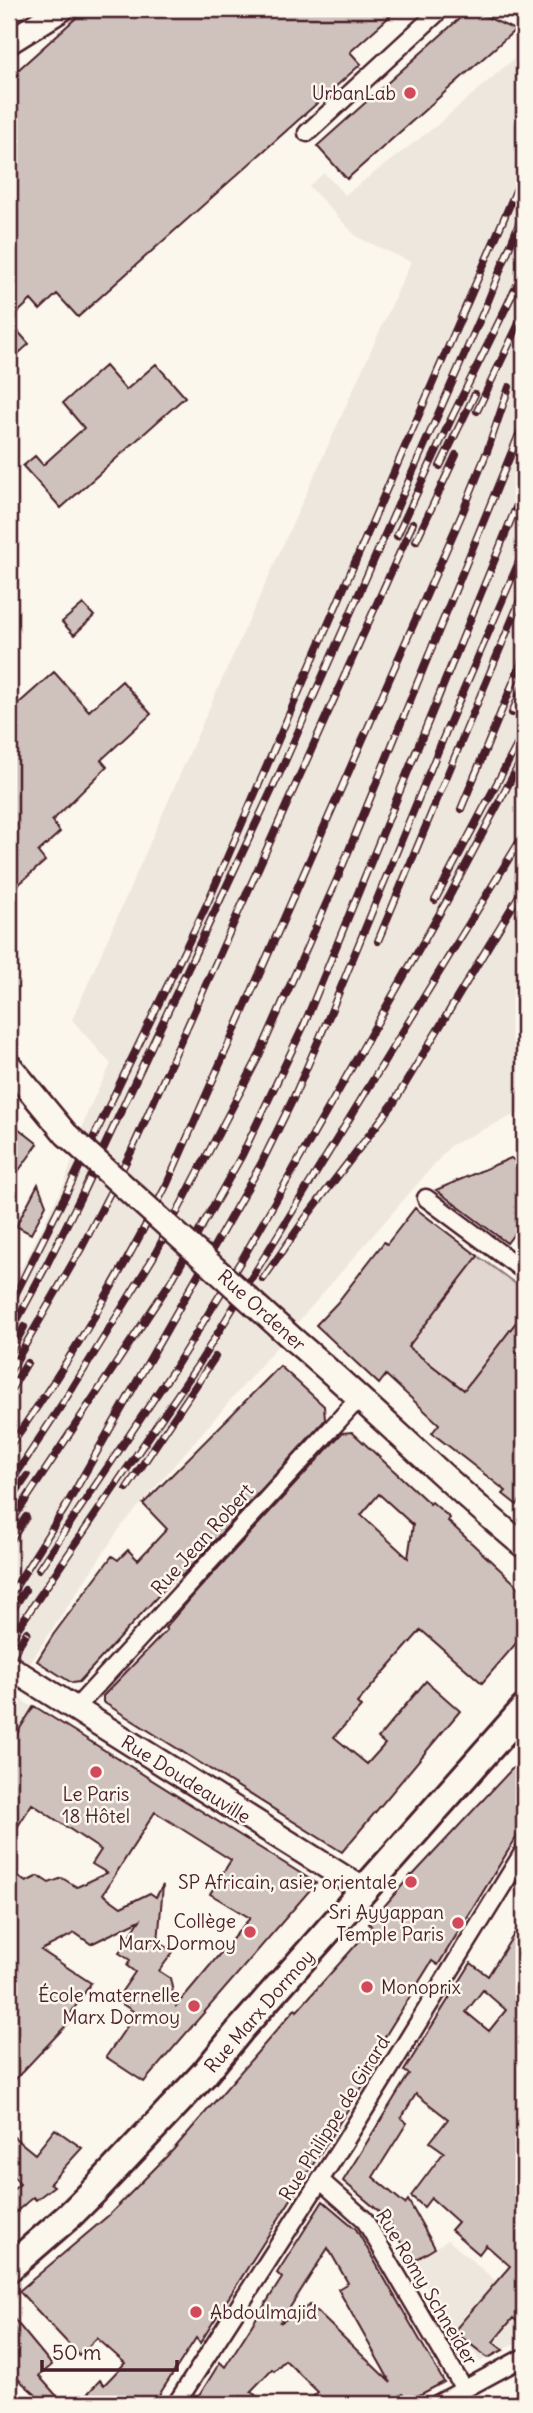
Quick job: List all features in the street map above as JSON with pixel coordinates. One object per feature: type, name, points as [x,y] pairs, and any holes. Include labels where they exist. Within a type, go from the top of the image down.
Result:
[{"type":"main road","points":[[9,41],[62,9]]},
{"type":"main road","name":"Rue Ordener","points":[[9,1065],[66,1133],[360,1397],[472,1503],[524,1546]]},
{"type":"main road","name":"Rue Doudeauville","points":[[9,1667],[364,1890]]},
{"type":"main road","name":"Rue Marx Dormoy","points":[[9,2268],[71,2215],[204,2074],[240,2029],[524,1709]]},
{"type":"street","points":[[307,133],[439,9]]},
{"type":"street","points":[[426,1198],[524,1271]]},
{"type":"street","name":"Rue Jean Robert","points":[[75,1709],[360,1397]]},
{"type":"street","name":"Rue Philippe de Girard","points":[[176,2404],[320,2180],[524,1851]]},
{"type":"street","name":"Rue Romy Schneider","points":[[320,2180],[364,2219],[464,2389]]},
{"type":"street","points":[[437,2404],[524,2357]]},
{"type":"shaded area","points":[[524,50],[524,1110],[451,1145],[120,1528],[10,1692],[32,1707],[9,1744],[9,1293],[65,1182],[88,1110],[111,1064],[72,1020],[211,704],[411,262],[357,237],[309,186],[324,173],[345,195],[436,126]]},
{"type":"shaded area","points":[[478,1256],[524,1290],[524,1312],[464,1390],[408,1347]]},
{"type":"shaded area","points":[[448,2240],[524,2305],[524,2339],[480,2362],[473,2350],[453,2333],[412,2262]]},
{"type":"building","points":[[86,9],[398,9],[350,52],[361,64],[78,317],[57,294],[40,310],[31,300],[9,321],[9,78]]},
{"type":"building","name":"UrbanLab","points":[[470,9],[515,30],[347,179],[317,146]]},
{"type":"building","points":[[9,321],[29,344],[9,362]]},
{"type":"building","points":[[156,364],[185,397],[61,508],[23,466],[35,456],[43,465],[84,428],[63,403],[105,366],[126,390]]},
{"type":"building","points":[[83,604],[94,616],[74,635],[62,622]]},
{"type":"building","points":[[54,672],[89,711],[122,681],[151,714],[101,760],[107,767],[52,821],[60,832],[38,852],[45,861],[9,893],[9,712]]},
{"type":"building","points":[[9,1121],[38,1144],[9,1184]]},
{"type":"building","points":[[511,1158],[521,1166],[520,1172],[524,1176],[524,1221],[507,1243],[436,1190]]},
{"type":"building","points":[[38,1184],[46,1205],[31,1234],[16,1226]]},
{"type":"building","points":[[415,1208],[478,1256],[408,1347],[464,1390],[524,1312],[524,1494],[517,1505],[503,1494],[506,1491],[432,1433],[439,1424],[386,1375],[379,1384],[316,1325]]},
{"type":"building","points":[[280,1366],[324,1406],[325,1420],[182,1576],[179,1573],[79,1682],[72,1683],[37,1661],[112,1556],[118,1560],[128,1550],[138,1560],[167,1529],[143,1504]]},
{"type":"building","points":[[352,1432],[430,1504],[432,1502],[450,1518],[448,1521],[524,1592],[524,1634],[482,1683],[421,1630],[357,1703],[361,1707],[334,1737],[367,1764],[385,1744],[378,1738],[426,1681],[460,1711],[342,1852],[103,1702],[103,1696],[167,1630],[165,1628],[198,1590],[342,1433]],"holes":[[[379,1494],[413,1525],[408,1558],[361,1515]]]},
{"type":"building","points":[[34,1706],[316,1883],[144,2082],[106,2057],[136,2013],[116,2000],[135,1972],[127,1966],[130,1960],[119,1953],[140,1920],[91,1944],[75,1933],[41,1950],[91,1983],[71,2013],[75,2016],[9,2086],[9,1870],[26,1882],[38,1876],[49,1883],[62,1878],[77,1887],[107,1873],[92,1864],[101,1850],[32,1804],[9,1840],[9,1746]],"holes":[[[155,1812],[231,1860],[210,1894],[250,1918],[176,2006],[170,1978],[159,1971],[173,1952],[158,1942],[163,1885],[156,1897],[150,1893],[121,1907],[103,1894]]]},
{"type":"building","points":[[524,1756],[524,1825],[438,1965],[432,1961],[368,2064],[374,2068],[200,2343],[196,2338],[159,2395],[158,2404],[125,2404],[118,2398],[112,2404],[78,2404],[100,2380],[104,2385],[125,2363],[97,2338],[79,2355],[19,2291],[109,2215],[173,2150],[295,2009],[297,2011],[372,1927],[369,1924],[411,1875]]},
{"type":"building","points":[[524,1918],[524,1989],[517,2000],[524,2006],[524,2327],[513,2318],[493,2342],[503,2350],[488,2358],[454,2331],[510,2266],[486,2245],[479,2254],[451,2230],[458,2222],[431,2198],[424,2207],[411,2196],[444,2152],[430,2142],[448,2119],[416,2094],[401,2118],[407,2123],[373,2177],[405,2204],[408,2200],[435,2248],[412,2262],[387,2218],[343,2181],[409,2074],[404,2071],[471,1963],[488,1976]],"holes":[[[483,1990],[506,2010],[489,2031],[466,2012]]]},
{"type":"building","points":[[55,2129],[82,2148],[50,2183],[54,2186],[36,2200],[33,2197],[9,2218],[9,2193],[20,2184],[9,2171],[9,2133],[35,2154]]},
{"type":"building","points":[[323,2201],[356,2229],[444,2382],[410,2400],[403,2394],[385,2404],[306,2404],[318,2392],[285,2360],[274,2371],[272,2369],[251,2391],[265,2404],[229,2401],[227,2404],[194,2404],[220,2362],[225,2367],[282,2278],[277,2273]],"holes":[[[328,2248],[348,2283],[338,2289],[391,2383],[310,2305],[280,2323]]]},
{"type":"building","points":[[9,2313],[52,2365],[39,2376],[64,2404],[46,2404],[9,2371]]},
{"type":"railway","points":[[9,1307],[207,904],[524,172]]},
{"type":"railway","points":[[9,1335],[83,1192],[283,766],[488,301],[524,211]]},
{"type":"railway","points":[[397,536],[524,271]]},
{"type":"railway","points":[[477,411],[524,313]]},
{"type":"railway","points":[[9,1447],[93,1319],[167,1184],[462,514],[509,387]]},
{"type":"railway","points":[[440,466],[475,394]]},
{"type":"railway","points":[[9,1485],[153,1258],[257,1060],[338,877],[524,422]]},
{"type":"railway","points":[[416,541],[456,455]]},
{"type":"railway","points":[[9,1525],[173,1278],[242,1155],[304,1025],[524,488]]},
{"type":"railway","points":[[9,1373],[82,1247],[131,1152],[413,523]]},
{"type":"railway","points":[[9,1597],[65,1508],[261,1164],[293,1099],[524,550]]},
{"type":"railway","points":[[378,941],[524,591]]},
{"type":"railway","points":[[461,809],[524,656]]},
{"type":"railway","points":[[512,713],[524,684]]},
{"type":"railway","points":[[435,900],[524,732]]},
{"type":"railway","points":[[39,1569],[176,1366],[244,1256],[449,897],[524,755]]},
{"type":"railway","points":[[9,1641],[200,1362],[524,834]]},
{"type":"railway","points":[[263,1279],[307,1216],[393,1104],[524,887]]},
{"type":"railway","points":[[9,1354],[24,1327]]},
{"type":"railway","points":[[127,1488],[215,1357]]},
{"type":"railway","points":[[9,1393],[27,1363]]},
{"type":"railway","points":[[9,1502],[27,1476]]},
{"type":"railway","points":[[9,1543],[26,1517]]},
{"type":"railway","points":[[9,1615],[25,1590]]},
{"type":"railway","points":[[9,1660],[27,1632]]},
{"type":"place","name":"UrbanLab","points":[[410,93]]},
{"type":"place","name":"Le Paris 18 Hôtel","points":[[96,1772]]},
{"type":"place","name":"SP Africain, asie, orientale","points":[[411,1882]]},
{"type":"place","name":"Sri Ayyappan Temple Paris","points":[[458,1923]]},
{"type":"place","name":"Collège Marx Dormoy","points":[[250,1932]]},
{"type":"place","name":"Monoprix","points":[[367,1987]]},
{"type":"place","name":"École maternelle Marx Dormoy","points":[[194,2006]]},
{"type":"place","name":"Abdoulmajid","points":[[196,2312]]}]
